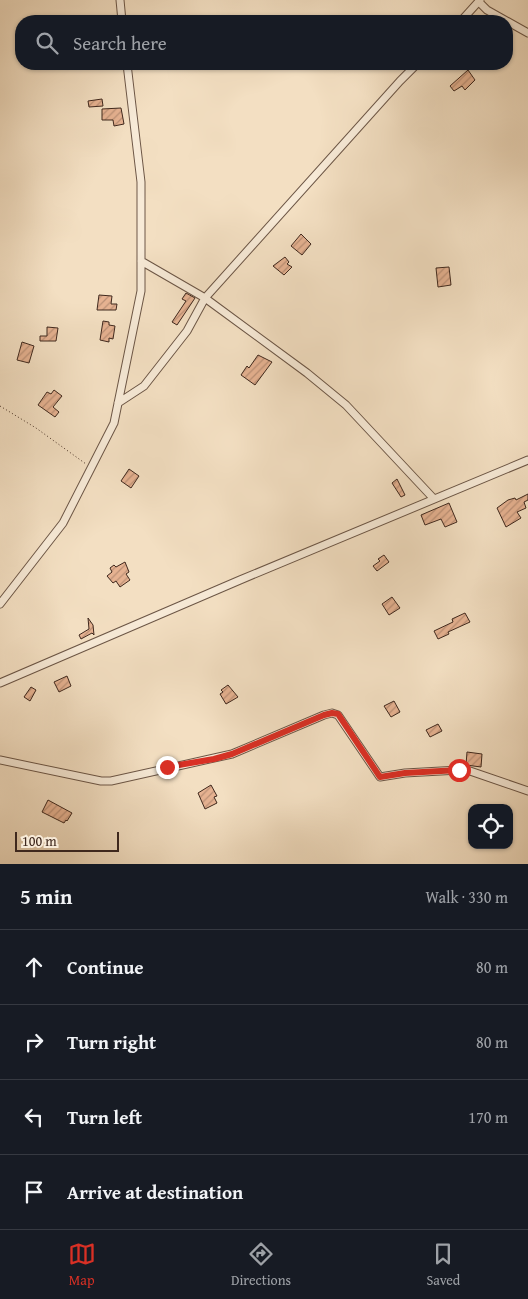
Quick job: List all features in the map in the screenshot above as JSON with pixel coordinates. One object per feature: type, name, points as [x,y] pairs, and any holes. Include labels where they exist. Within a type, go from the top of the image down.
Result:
[{"type":"street","points":[[120,0],[121,15]]},
{"type":"street","points":[[466,15],[479,1],[496,15]]},
{"type":"street","points":[[513,25],[528,34]]},
{"type":"street","points":[[0,604],[63,523],[114,422],[141,292],[141,182],[129,70]]},
{"type":"street","points":[[118,404],[144,386],[187,331],[205,298],[411,70]]},
{"type":"street","points":[[141,261],[205,298],[307,373],[346,405],[434,499]]},
{"type":"street","points":[[0,683],[240,580],[528,460]]},
{"type":"street","points":[[0,760],[105,782],[232,754],[332,713],[338,714],[380,777],[405,773],[470,771],[528,791]]},
{"type":"path","points":[[0,406],[36,428],[91,467]]},
{"type":"building","points":[[468,70],[475,80],[465,90],[462,86],[454,91],[450,86]]},
{"type":"building","points":[[102,99],[103,106],[89,107],[88,101]]},
{"type":"building","points":[[121,108],[124,124],[114,126],[113,120],[102,120],[102,109]]},
{"type":"building","points":[[301,234],[311,244],[302,255],[291,246]]},
{"type":"building","points":[[285,257],[289,262],[287,264],[292,267],[284,275],[273,266]]},
{"type":"building","points":[[449,267],[451,285],[438,287],[436,268]]},
{"type":"building","points":[[186,293],[195,298],[177,325],[172,322],[186,301],[182,299]]},
{"type":"building","points":[[99,295],[112,296],[111,304],[117,304],[116,310],[97,310]]},
{"type":"building","points":[[103,321],[115,326],[113,339],[109,338],[109,342],[100,340]]},
{"type":"building","points":[[47,327],[58,328],[56,341],[40,341],[40,336],[47,336]]},
{"type":"building","points":[[22,342],[34,346],[29,363],[17,360]]},
{"type":"building","points":[[258,355],[272,362],[255,385],[241,375],[247,366],[249,368]]},
{"type":"building","points":[[54,390],[62,396],[53,407],[59,412],[55,417],[38,405],[47,392],[51,394]]},
{"type":"building","points":[[129,469],[139,476],[131,488],[121,481]]},
{"type":"building","points":[[397,479],[405,495],[401,497],[392,483]]},
{"type":"building","points":[[528,494],[528,500],[524,502],[526,508],[517,512],[521,518],[506,527],[497,508],[508,500],[515,498],[516,500]]},
{"type":"building","points":[[449,503],[457,522],[445,527],[441,519],[425,525],[421,515]]},
{"type":"building","points":[[384,555],[389,562],[377,571],[373,566]]},
{"type":"building","points":[[125,562],[129,572],[126,574],[130,580],[120,587],[116,581],[113,583],[107,576],[112,572],[110,568]]},
{"type":"building","points":[[392,597],[400,608],[389,615],[382,604]]},
{"type":"building","points":[[465,613],[470,622],[438,639],[434,631],[453,622],[452,619]]},
{"type":"building","points":[[88,618],[93,625],[94,635],[92,633],[81,639],[79,635],[89,629]]},
{"type":"building","points":[[67,676],[71,686],[59,692],[54,682]]},
{"type":"building","points":[[228,685],[238,697],[226,704],[220,694],[223,692],[221,690]]},
{"type":"building","points":[[31,687],[36,690],[30,701],[24,697]]},
{"type":"building","points":[[394,701],[400,712],[391,717],[384,706]]},
{"type":"building","points":[[438,724],[442,731],[430,737],[426,730]]},
{"type":"building","points":[[467,752],[482,754],[481,767],[466,765]]},
{"type":"building","points":[[211,785],[217,796],[214,797],[217,803],[205,809],[198,793]]},
{"type":"building","points":[[48,800],[72,813],[67,821],[64,823],[42,812]]},
{"type":"route","points":[[167,767],[232,754],[332,713],[338,714],[378,775],[382,778],[405,773],[459,770]]}]
